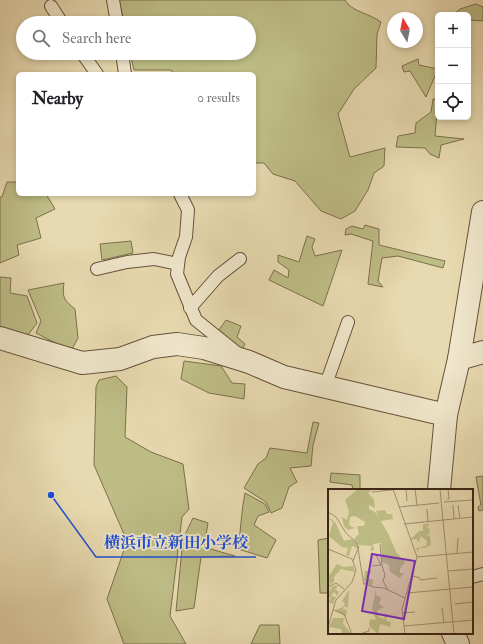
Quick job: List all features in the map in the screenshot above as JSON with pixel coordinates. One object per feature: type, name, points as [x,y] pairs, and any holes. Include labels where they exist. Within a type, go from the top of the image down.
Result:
[{"type":"street","points":[[439,489],[446,415],[459,358],[483,212]]},
{"type":"street","points":[[0,338],[82,363],[120,359],[153,347],[178,344],[204,348],[250,362],[284,377],[446,415]]},
{"type":"street","points":[[459,358],[483,352]]},
{"type":"street","points":[[453,634],[458,644]]},
{"type":"lane","points":[[113,0],[116,16]]},
{"type":"lane","points":[[51,6],[57,16]]},
{"type":"lane","points":[[87,60],[96,72]]},
{"type":"lane","points":[[123,60],[125,72]]},
{"type":"lane","points":[[181,196],[188,210],[186,237],[178,264],[177,274],[190,308],[196,320],[250,362]]},
{"type":"lane","points":[[97,269],[127,262],[154,259],[178,264]]},
{"type":"lane","points":[[190,308],[218,276],[240,259]]},
{"type":"lane","points":[[325,387],[348,322]]},
{"type":"lane","points":[[473,577],[483,574]]},
{"type":"shaded area","points":[[119,0],[345,0],[356,10],[381,22],[377,34],[376,68],[354,89],[338,114],[350,157],[385,148],[384,166],[374,173],[368,190],[355,211],[341,219],[321,211],[295,181],[273,174],[264,163],[256,163],[256,72],[172,72],[171,70],[134,70],[132,60],[256,60],[256,16],[122,16]]},
{"type":"shaded area","points":[[476,4],[483,7],[483,21],[471,20],[471,12],[456,12],[460,9]]},
{"type":"shaded area","points":[[418,59],[419,65],[435,68],[435,76],[426,97],[410,71],[404,72],[402,66]]},
{"type":"shaded area","points":[[433,99],[435,99],[435,120],[436,120],[435,136],[464,139],[441,145],[439,158],[430,154],[425,148],[396,147],[398,136],[415,133],[416,123],[431,112]]},
{"type":"shaded area","points":[[7,182],[16,182],[16,196],[47,196],[55,209],[36,218],[41,238],[17,245],[19,255],[0,263],[0,197],[2,197]]},
{"type":"shaded area","points":[[365,225],[379,229],[379,245],[445,261],[443,268],[398,256],[382,258],[378,281],[383,287],[368,284],[373,241],[351,234],[345,235],[346,229],[352,226],[363,229]]},
{"type":"shaded area","points":[[307,236],[315,239],[312,247],[315,256],[342,250],[323,306],[269,280],[274,270],[288,278],[289,270],[278,262],[278,255],[299,262]]},
{"type":"shaded area","points":[[131,241],[133,253],[102,260],[100,244]]},
{"type":"shaded area","points":[[0,277],[11,278],[10,293],[27,296],[37,323],[27,336],[0,328]]},
{"type":"shaded area","points":[[64,283],[63,292],[65,298],[75,309],[78,338],[71,351],[36,333],[41,321],[28,290]]},
{"type":"shaded area","points":[[226,320],[241,326],[237,337],[245,344],[242,350],[219,330]]},
{"type":"shaded area","points":[[184,361],[221,366],[232,383],[245,384],[244,399],[209,393],[181,379]]},
{"type":"shaded area","points":[[116,376],[127,387],[125,437],[151,452],[183,464],[189,509],[182,517],[170,616],[186,644],[124,644],[107,599],[127,541],[94,465],[96,387],[99,380]]},
{"type":"shaded area","points":[[313,422],[319,423],[313,445],[311,466],[290,468],[297,482],[289,487],[282,508],[271,513],[266,502],[244,488],[258,464],[266,458],[270,448],[307,453]]},
{"type":"shaded area","points":[[331,473],[360,475],[360,489],[353,489],[352,485],[330,482]]},
{"type":"shaded area","points":[[483,476],[483,510],[479,511],[478,507],[481,505],[476,477]]},
{"type":"shaded area","points":[[245,493],[265,504],[269,512],[258,516],[254,525],[276,540],[267,558],[238,549]]},
{"type":"shaded area","points":[[193,518],[208,523],[204,547],[235,556],[201,557],[194,608],[176,611],[183,539]]},
{"type":"shaded area","points":[[328,538],[328,593],[320,593],[318,540]]},
{"type":"shaded area","points":[[260,625],[279,625],[280,644],[251,644]]},
{"type":"place","name":"横浜市立新田小学校","points":[[51,495]]}]
